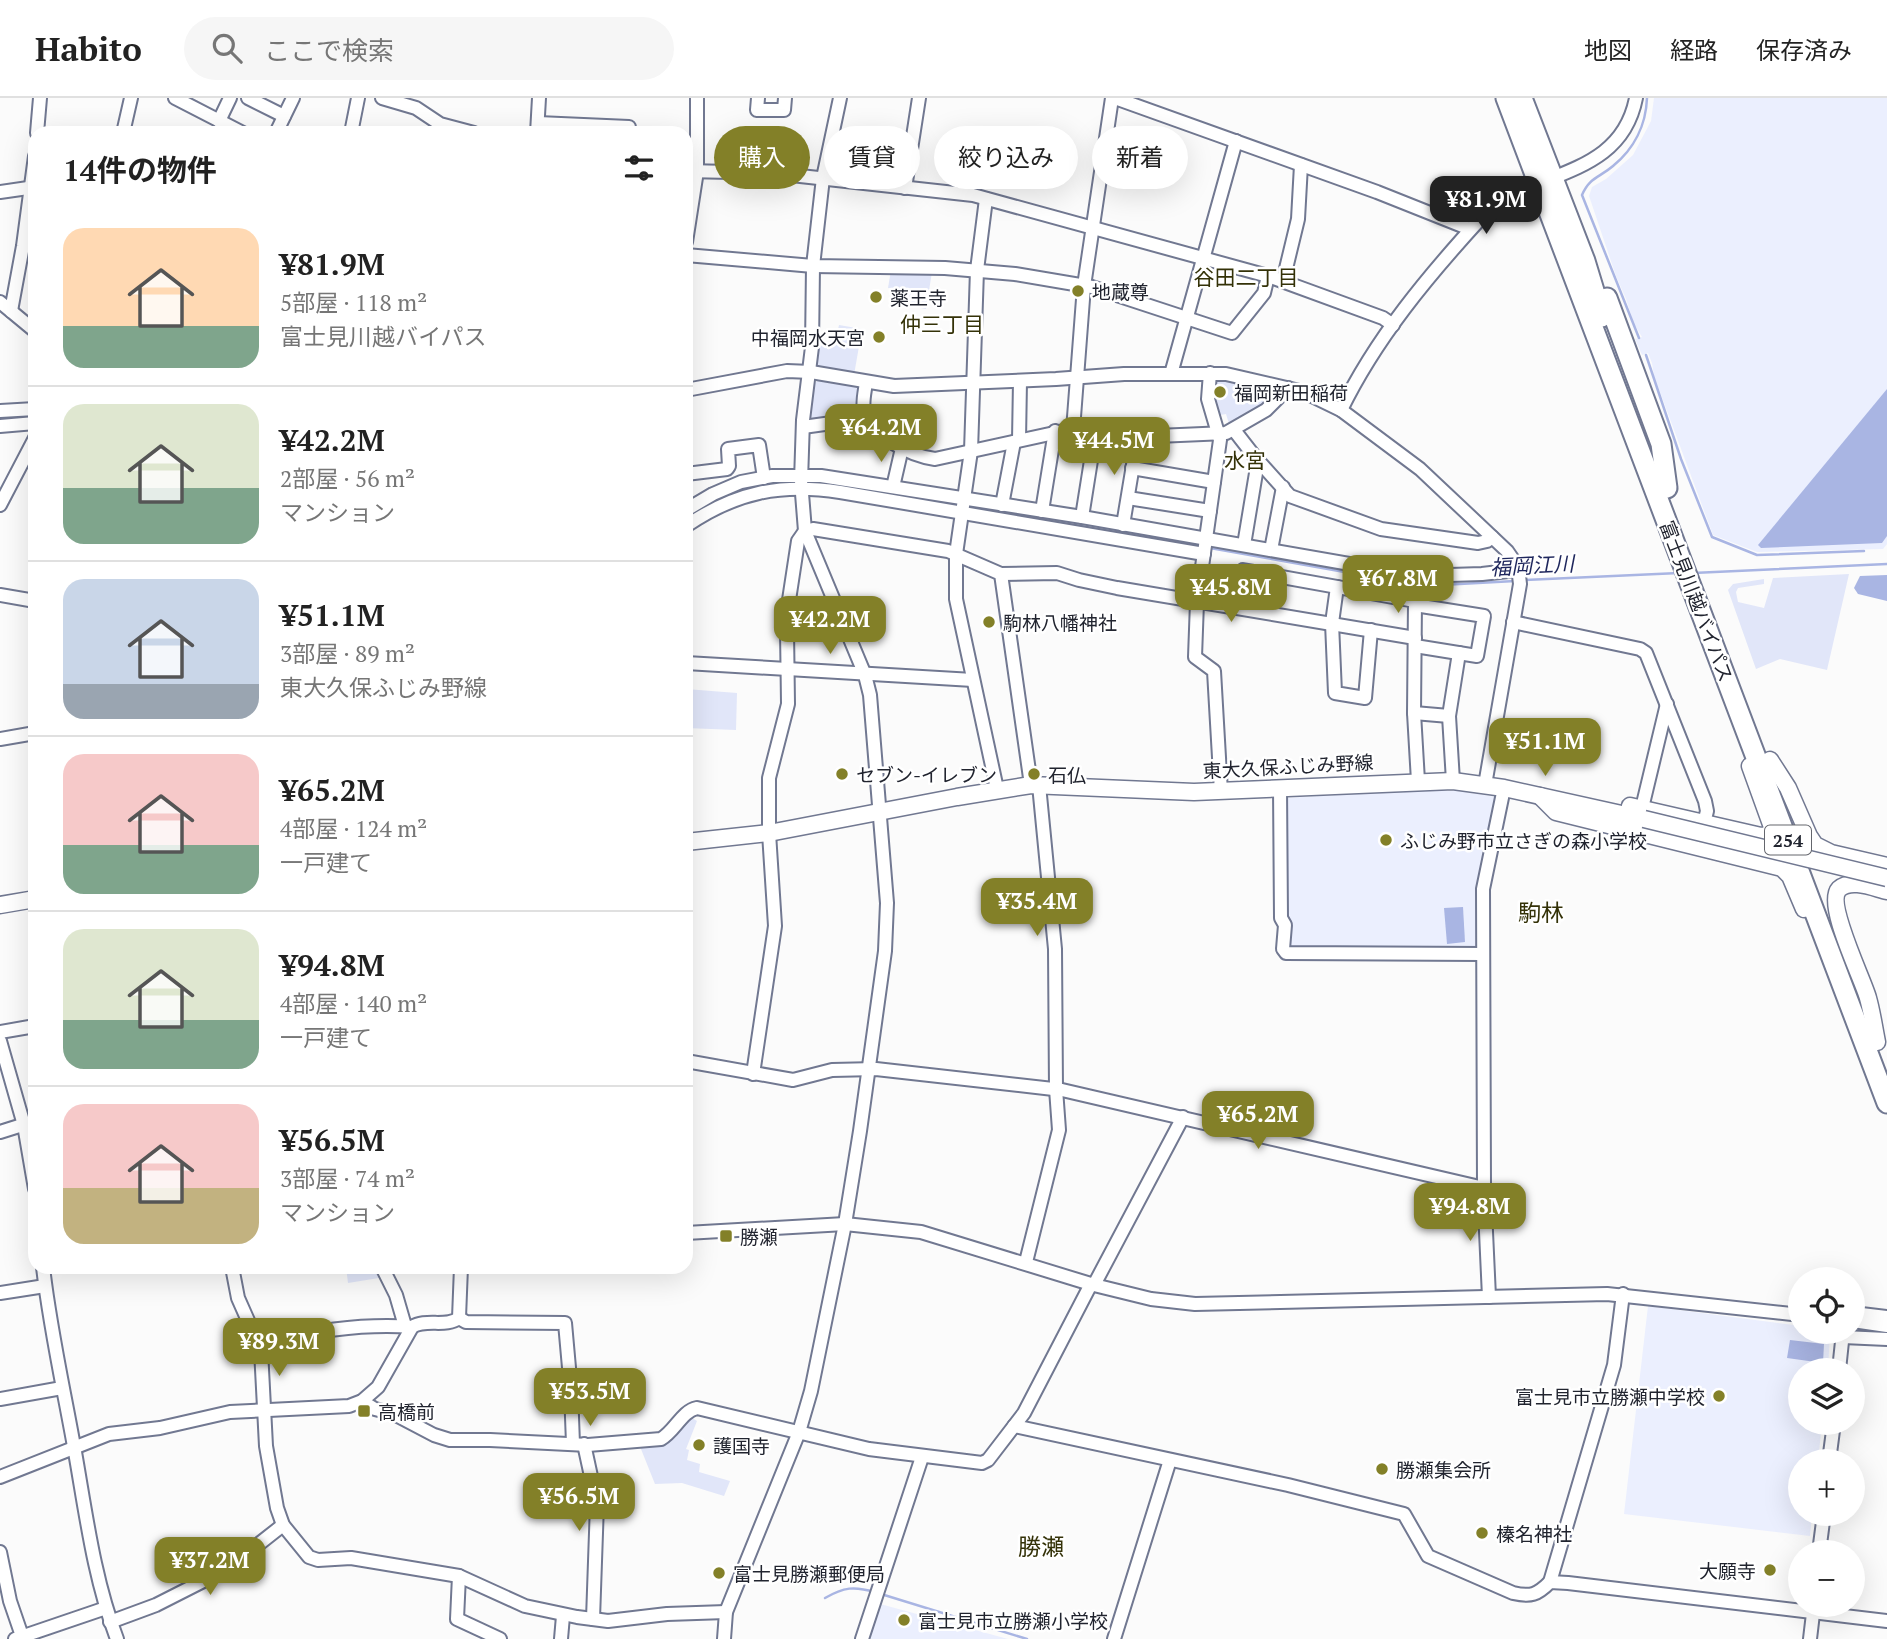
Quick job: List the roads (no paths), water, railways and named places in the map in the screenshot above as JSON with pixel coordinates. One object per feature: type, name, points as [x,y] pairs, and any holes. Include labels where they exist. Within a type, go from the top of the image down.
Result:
[{"type":"highway","name":"254","points":[[1496,98],[1541,183]]},
{"type":"highway","name":"富士見川越バイパス","points":[[1506,98],[1541,183],[1585,261],[1602,316],[1667,488],[1711,638],[1887,1103]]},
{"type":"highway","name":"富士見川越バイパス","points":[[1522,98],[1530,121],[1541,183],[1562,263],[1575,279],[1770,760],[1887,1069]]},
{"type":"highway","name":"254","points":[[1530,121],[1532,98]]},
{"type":"main road","points":[[1643,814],[1704,823],[1761,836],[1769,835],[1771,830],[1723,696],[1711,638]]},
{"type":"main road","points":[[1770,760],[1788,788],[1815,845],[1831,853],[1887,866]]},
{"type":"main road","name":"東大久保ふじみ野線","points":[[693,841],[769,833],[997,789],[1035,785],[1133,791],[1221,792],[1453,780],[1643,814],[1887,878]]},
{"type":"main road","points":[[1539,795],[1556,813],[1782,868],[1790,876],[1811,924],[1833,960]]},
{"type":"main road","points":[[1877,1042],[1868,999],[1843,929],[1836,896],[1838,890],[1845,885],[1854,884],[1887,891]]},
{"type":"main road","points":[[0,905],[28,900]]},
{"type":"street","points":[[38,126],[40,98]]},
{"type":"street","points":[[125,126],[131,98]]},
{"type":"street","points":[[175,98],[229,126]]},
{"type":"street","points":[[219,121],[230,98]]},
{"type":"street","points":[[248,98],[284,116]]},
{"type":"street","points":[[279,126],[293,98]]},
{"type":"street","points":[[352,126],[358,98]]},
{"type":"street","points":[[383,98],[416,108],[448,126]]},
{"type":"street","points":[[538,126],[539,98]]},
{"type":"street","points":[[693,156],[697,98]]},
{"type":"street","points":[[758,98],[757,110],[784,110],[785,98]]},
{"type":"street","points":[[724,1639],[726,1612],[799,1432],[811,1391],[845,1224],[869,1070],[886,929],[887,903],[872,712],[865,675],[805,531],[802,481],[803,427],[811,372],[813,266],[823,178],[839,98]]},
{"type":"street","points":[[915,126],[919,98]]},
{"type":"street","points":[[1073,430],[1084,286],[1114,98],[1301,164],[1471,229]]},
{"type":"street","points":[[1341,410],[1362,368],[1393,325],[1471,229],[1493,206],[1592,162],[1601,155],[1625,128],[1636,98]]},
{"type":"street","points":[[1171,374],[1236,141]]},
{"type":"street","points":[[1283,281],[1298,219],[1301,164]]},
{"type":"street","points":[[693,171],[773,173],[823,178]]},
{"type":"street","points":[[0,192],[28,188]]},
{"type":"street","points":[[915,189],[973,195],[1268,276],[1383,318],[1393,325]]},
{"type":"street","points":[[986,199],[977,270],[971,451],[956,554],[956,599],[997,789]]},
{"type":"street","points":[[11,311],[28,219]]},
{"type":"street","points":[[693,256],[813,266],[977,270],[1084,286],[1232,333],[1264,293],[1268,276]]},
{"type":"street","points":[[0,302],[28,325]]},
{"type":"street","points":[[693,388],[774,371],[811,372],[894,386],[1124,374],[1210,373],[1226,374],[1311,394],[1341,410],[1420,469],[1507,551],[1519,576],[1485,785]]},
{"type":"street","points":[[1210,373],[1208,399],[1220,440],[1197,602],[1195,657],[1214,671],[1221,792]]},
{"type":"street","points":[[1002,505],[1016,441],[1020,381]]},
{"type":"street","points":[[866,382],[863,407],[866,419],[902,448],[934,459],[1055,431],[1096,429],[1138,435],[1219,434],[1234,430],[1266,410],[1288,388]]},
{"type":"street","points":[[0,411],[28,409]]},
{"type":"street","points":[[803,427],[839,422],[868,438],[874,428]]},
{"type":"street","points":[[0,426],[28,424]]},
{"type":"street","points":[[1082,517],[1096,429]]},
{"type":"street","points":[[1234,430],[1290,496],[1381,529],[1478,543],[1492,537]]},
{"type":"street","points":[[1042,511],[1055,431]]},
{"type":"street","points":[[1123,525],[1138,435]]},
{"type":"street","points":[[693,473],[727,469],[728,449],[759,445],[764,478]]},
{"type":"street","points":[[893,487],[902,448]]},
{"type":"street","points":[[0,505],[28,451]]},
{"type":"street","points":[[1244,545],[1258,461]]},
{"type":"street","points":[[1132,468],[1214,482]]},
{"type":"street","points":[[693,521],[736,498],[821,476],[1082,517],[1205,547]]},
{"type":"street","points":[[693,506],[741,482],[764,478],[802,481],[961,512],[1205,547],[1244,545],[1419,576],[1508,571],[1519,576]]},
{"type":"street","points":[[1271,550],[1283,487]]},
{"type":"street","points":[[1128,498],[1210,511]]},
{"type":"street","points":[[753,1074],[775,926],[769,833],[769,778],[788,704],[787,629],[790,590],[798,541],[805,531],[813,529],[956,554],[1001,573],[1057,573],[1079,580],[1197,602],[1371,630],[1476,656],[1484,616],[1415,605]]},
{"type":"street","points":[[1236,608],[1243,570],[1415,601],[1414,713],[1418,781]]},
{"type":"street","points":[[1001,573],[1035,785],[1055,949],[1059,1130],[1026,1262]]},
{"type":"street","points":[[1337,587],[1332,623],[1335,693],[1365,698],[1371,630]]},
{"type":"street","points":[[0,595],[28,600]]},
{"type":"street","points":[[1513,622],[1640,649],[1650,659],[1705,801],[1707,811],[1704,823]]},
{"type":"street","points":[[1453,780],[1449,716],[1459,653]]},
{"type":"street","points":[[693,663],[973,680]]},
{"type":"street","points":[[1643,814],[1667,704]]},
{"type":"street","points":[[1414,713],[1449,716]]},
{"type":"street","points":[[0,739],[28,734]]},
{"type":"street","points":[[1280,788],[1281,918],[1285,925],[1283,949],[1286,953],[1483,954]]},
{"type":"street","points":[[1489,1297],[1483,1188],[1483,889],[1504,788]]},
{"type":"street","points":[[0,1032],[28,1028]]},
{"type":"street","points":[[0,1041],[28,1118]]},
{"type":"street","points":[[693,1061],[793,1080],[832,1070],[869,1070],[1056,1089],[1483,1188]]},
{"type":"street","points":[[362,1401],[434,1435],[468,1442],[490,1440],[578,1444],[661,1438],[670,1434],[690,1409],[697,1408],[869,1449],[982,1463],[988,1460],[1024,1413],[1183,1117]]},
{"type":"street","points":[[0,1132],[28,1124]]},
{"type":"street","points":[[693,1233],[845,1224],[921,1232],[1151,1300],[1195,1304],[1623,1294],[1788,1313]]},
{"type":"street","points":[[44,1274],[88,1527],[106,1608],[117,1639]]},
{"type":"street","points":[[233,1274],[238,1298],[261,1350],[269,1465],[277,1508],[283,1525],[312,1559],[351,1558],[459,1576],[526,1606],[563,1615],[608,1621],[667,1614],[726,1612]]},
{"type":"street","points":[[0,1477],[109,1434],[160,1428],[230,1412],[343,1406],[362,1401],[383,1381],[408,1326],[386,1274]]},
{"type":"street","points":[[459,1318],[461,1274]]},
{"type":"street","points":[[0,1293],[45,1286]]},
{"type":"street","points":[[1014,1426],[1288,1485],[1404,1514],[1428,1556],[1513,1593],[1534,1596],[1550,1582],[1614,1365],[1623,1294]]},
{"type":"street","points":[[1865,1316],[1886,1322]]},
{"type":"street","points":[[261,1350],[273,1342],[303,1334],[452,1322],[459,1318]]},
{"type":"street","points":[[459,1318],[466,1322],[565,1324],[578,1444],[597,1504],[593,1619]]},
{"type":"street","points":[[1865,1321],[1886,1322]]},
{"type":"street","points":[[1865,1337],[1887,1339]]},
{"type":"street","points":[[0,1399],[62,1388]]},
{"type":"street","points":[[862,1639],[922,1457]]},
{"type":"street","points":[[1114,1639],[1170,1460]]},
{"type":"street","points":[[110,1622],[156,1605],[227,1569],[283,1525]]},
{"type":"street","points":[[0,1552],[5,1602],[18,1638],[106,1608]]},
{"type":"street","points":[[459,1576],[457,1619],[499,1639]]},
{"type":"street","points":[[1550,1582],[1788,1606]]},
{"type":"street","points":[[561,1639],[563,1615]]},
{"type":"street","points":[[1810,1639],[1812,1617]]},
{"type":"street","points":[[1862,1617],[1887,1621]]},
{"type":"water","points":[[1887,389],[1887,536],[1882,543],[1761,548],[1758,545]]},
{"type":"water","points":[[1887,575],[1887,601],[1858,594],[1854,588],[1860,576]]},
{"type":"water","points":[[1463,907],[1465,942],[1447,944],[1444,908]]},
{"type":"water","points":[[1789,1344],[1824,1344],[1823,1358],[1787,1358]]},
{"type":"waterway","points":[[1639,338],[1582,195],[1592,181],[1608,170],[1633,144],[1644,118],[1647,98]]},
{"type":"waterway","points":[[1646,355],[1681,459],[1712,537],[1757,555],[1864,551]]},
{"type":"waterway","name":"福岡江川","points":[[975,509],[1200,546]]},
{"type":"waterway","name":"福岡江川","points":[[1210,548],[1423,586],[1515,581]]},
{"type":"waterway","name":"福岡江川","points":[[1693,573],[1887,564]]},
{"type":"waterway","name":"福岡江川","points":[[1525,580],[1679,573]]},
{"type":"waterway","points":[[825,1598],[849,1589],[875,1592]]},
{"type":"waterway","points":[[881,1594],[1027,1639]]},
{"type":"place","name":"地蔵尊","points":[[1078,291]]},
{"type":"place","name":"薬王寺","points":[[876,297]]},
{"type":"place","name":"中福岡水天宮","points":[[879,337]]},
{"type":"place","name":"福岡新田稲荷","points":[[1220,392]]},
{"type":"place","name":"駒林八幡神社","points":[[989,622]]},
{"type":"place","name":"セブン-イレブン","points":[[842,774]]},
{"type":"place","name":"石仏","points":[[1034,774]]},
{"type":"place","name":"ふじみ野市立さぎの森小学校","points":[[1386,840]]},
{"type":"place","name":"勝瀬","points":[[726,1236]]},
{"type":"place","name":"富士見市立勝瀬中学校","points":[[1719,1396]]},
{"type":"place","name":"高橋前","points":[[364,1411]]},
{"type":"place","name":"護国寺","points":[[699,1445]]},
{"type":"place","name":"勝瀬集会所","points":[[1382,1469]]},
{"type":"place","name":"榛名神社","points":[[1482,1533]]},
{"type":"place","name":"大願寺","points":[[1770,1570]]},
{"type":"place","name":"富士見勝瀬郵便局","points":[[719,1573]]},
{"type":"place","name":"富士見市立勝瀬小学校","points":[[904,1620]]},
{"type":"district","name":"谷田二丁目","points":[[1246,277]]},
{"type":"district","name":"仲三丁目","points":[[942,324]]},
{"type":"district","name":"水宮","points":[[1245,460]]},
{"type":"district","name":"駒林","points":[[1541,912]]},
{"type":"district","name":"勝瀬","points":[[1041,1546]]}]
